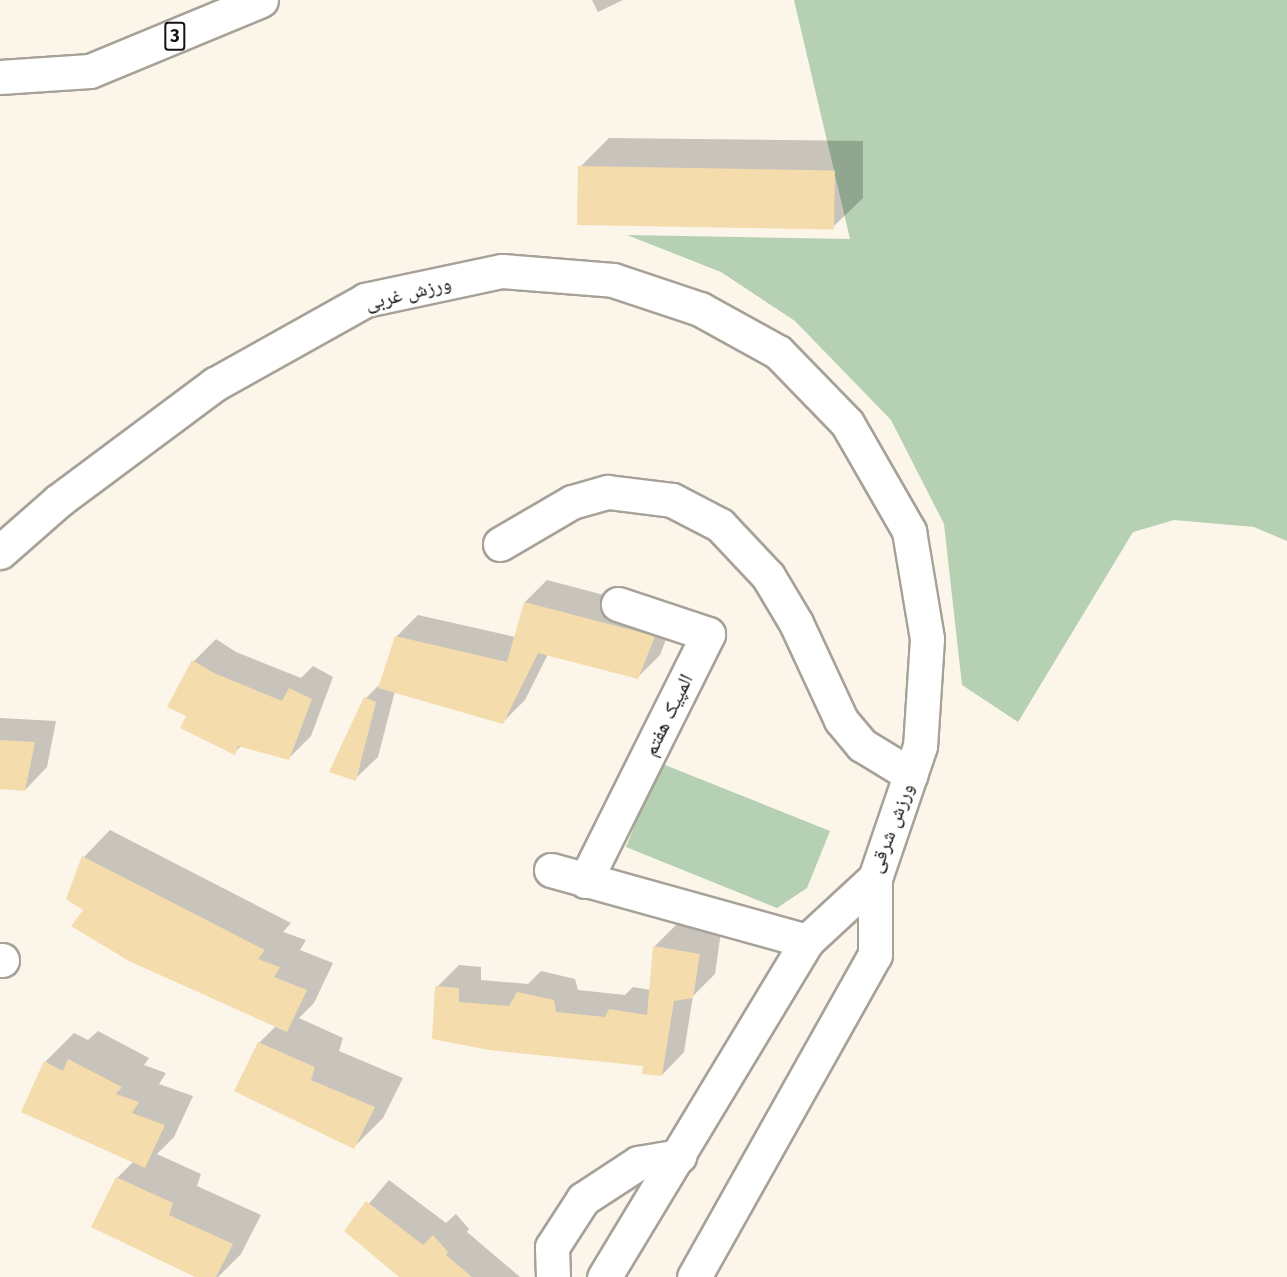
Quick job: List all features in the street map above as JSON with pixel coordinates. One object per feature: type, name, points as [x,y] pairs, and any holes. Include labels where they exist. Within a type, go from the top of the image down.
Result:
[{"type":"main road","name":"3","points":[[0,77],[90,71],[261,0]]},
{"type":"main road","points":[[0,97],[90,71]]},
{"type":"main road","name":"ورزش غربی","points":[[0,552],[58,501],[215,384],[245,367],[365,300],[502,271],[613,280],[700,309],[778,352],[847,423]]},
{"type":"main road","name":"ورزش شرقی","points":[[604,1277],[807,941],[875,878],[920,746],[927,639],[909,531],[847,423]]},
{"type":"main road","points":[[500,544],[572,502],[608,492],[672,500],[720,525],[768,576],[796,623],[841,720],[862,745],[911,775]]},
{"type":"main road","name":"المپیک هفتم","points":[[585,881],[708,634],[618,604]]},
{"type":"main road","points":[[551,870],[807,941]]},
{"type":"main road","points":[[694,1277],[875,955],[875,878]]},
{"type":"main road","points":[[553,1277],[552,1247],[583,1199],[638,1163],[679,1156]]},
{"type":"green space","points":[[794,0],[1287,0],[1287,541],[1254,527],[1174,520],[1133,532],[1018,722],[962,685],[944,524],[891,420],[795,321],[721,272],[627,235],[850,239]]},
{"type":"green space","points":[[660,763],[830,831],[807,888],[777,908],[626,847]]},
{"type":"building","points":[[578,166],[835,170],[834,229],[577,225]]},
{"type":"building","points":[[524,602],[655,636],[638,679],[538,653],[503,724],[378,688],[395,636],[507,662]]},
{"type":"building","points":[[192,660],[214,673],[282,701],[289,688],[312,699],[289,760],[238,746],[235,755],[180,728],[186,716],[167,707]]},
{"type":"building","points":[[364,697],[376,702],[356,781],[329,772]]},
{"type":"building","points":[[0,740],[35,742],[25,791],[0,789]]},
{"type":"building","points":[[82,856],[265,950],[258,959],[280,967],[274,977],[307,990],[287,1032],[129,961],[71,926],[83,910],[66,899]]},
{"type":"building","points":[[653,946],[700,954],[693,998],[674,1001],[662,1076],[642,1074],[643,1066],[489,1050],[432,1039],[435,986],[459,988],[459,1002],[509,1006],[517,992],[554,1000],[556,1012],[605,1017],[609,1009],[647,1015]]},
{"type":"building","points":[[258,1042],[315,1067],[311,1080],[375,1107],[354,1149],[234,1091]]},
{"type":"building","points":[[68,1059],[122,1087],[116,1094],[139,1102],[132,1113],[165,1125],[145,1168],[21,1112],[44,1061],[63,1071]]},
{"type":"building","points":[[116,1177],[173,1203],[169,1215],[233,1244],[216,1277],[195,1277],[91,1227]]},
{"type":"building","points":[[366,1201],[423,1245],[433,1235],[448,1252],[446,1255],[472,1277],[399,1277],[344,1231]]}]
